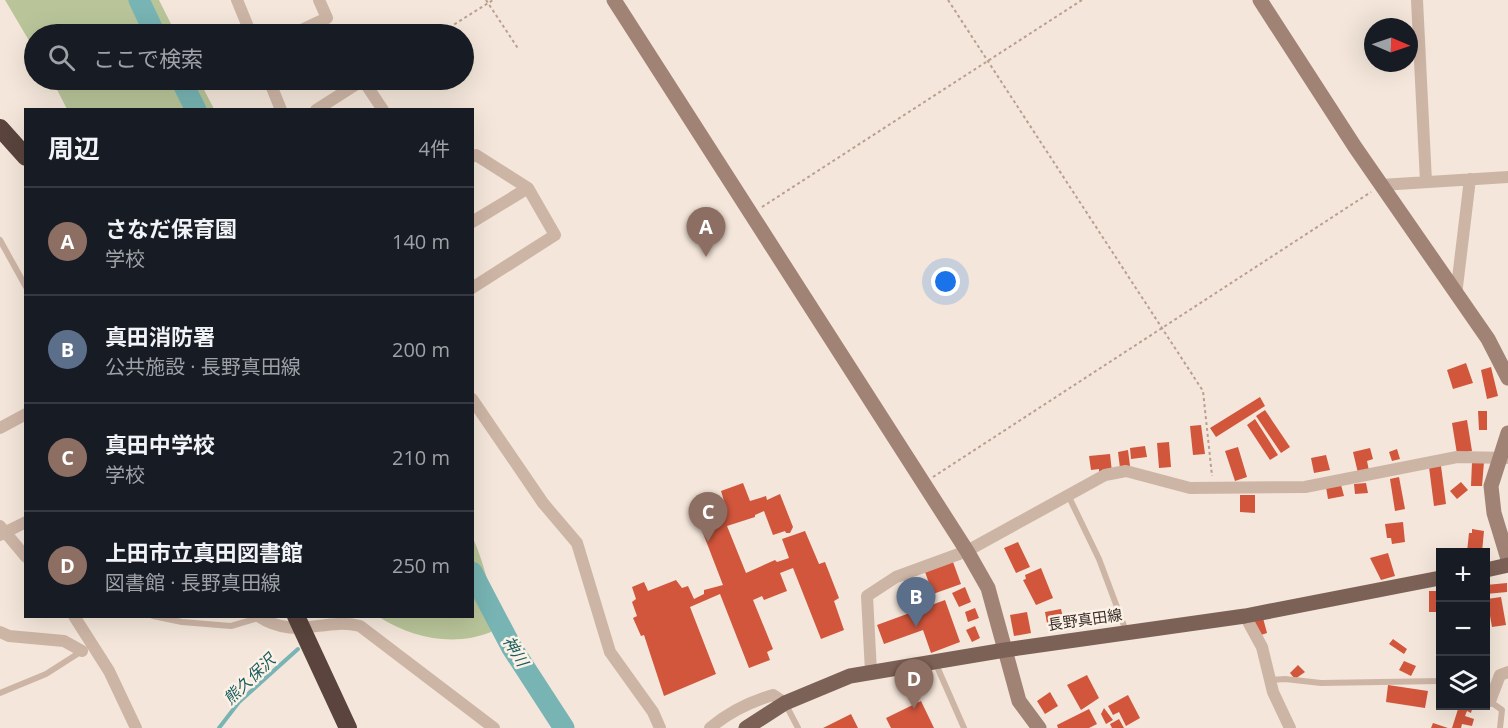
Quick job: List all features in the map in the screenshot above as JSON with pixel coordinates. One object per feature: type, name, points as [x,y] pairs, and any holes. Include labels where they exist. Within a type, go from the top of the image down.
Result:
[{"type":"highway","points":[[0,128],[24,155]]},
{"type":"highway","points":[[299,623],[348,728]]},
{"type":"main road","points":[[1490,569],[1508,565]]},
{"type":"main road","name":"長野真田線","points":[[746,728],[785,703],[850,676],[1005,650],[1245,615],[1436,579]]},
{"type":"street","points":[[237,0],[247,24]]},
{"type":"street","points":[[314,24],[327,18],[319,0]]},
{"type":"street","points":[[615,0],[967,551],[988,588],[1019,701],[1039,728]]},
{"type":"street","points":[[1260,0],[1381,185],[1488,339],[1508,378]]},
{"type":"street","points":[[1417,0],[1426,182]]},
{"type":"street","points":[[272,90],[280,108]]},
{"type":"street","points":[[319,108],[347,90]]},
{"type":"street","points":[[370,90],[382,108]]},
{"type":"street","points":[[474,156],[476,155],[528,188],[555,235],[474,287]]},
{"type":"street","points":[[1381,185],[1508,177]]},
{"type":"street","points":[[1456,295],[1470,179]]},
{"type":"street","points":[[474,221],[528,188]]},
{"type":"street","points":[[474,402],[543,502],[577,543],[610,652],[653,711],[660,728]]},
{"type":"street","points":[[0,428],[24,415]]},
{"type":"street","points":[[1508,433],[1504,457],[1491,486],[1494,513],[1508,559]]},
{"type":"street","points":[[871,672],[867,596],[896,577],[967,551],[1105,475],[1126,471],[1190,488],[1305,487],[1457,457],[1504,457]]},
{"type":"street","points":[[24,523],[2,531],[24,554]]},
{"type":"street","points":[[1245,615],[1262,647],[1270,680],[1290,728]]},
{"type":"street","points":[[75,618],[88,647],[136,728]]},
{"type":"street","points":[[260,618],[278,626],[299,623],[347,623],[360,626],[494,728]]},
{"type":"street","points":[[0,632],[9,636],[64,641],[88,647]]},
{"type":"street","points":[[1490,695],[1500,675],[1508,672]]},
{"type":"street","points":[[710,728],[722,718],[756,700],[773,695],[785,703]]},
{"type":"lane","points":[[0,240],[24,283]]},
{"type":"lane","points":[[1067,494],[1099,559],[1126,632]]},
{"type":"lane","points":[[163,618],[231,626],[255,618]]},
{"type":"lane","points":[[0,693],[46,674],[88,647]]},
{"type":"lane","points":[[935,662],[964,728]]},
{"type":"lane","points":[[1270,680],[1285,678],[1321,683],[1436,681]]},
{"type":"lane","points":[[1490,701],[1502,710],[1500,728]]},
{"type":"lane","points":[[785,703],[798,728]]},
{"type":"path","points":[[454,24],[493,0]]},
{"type":"path","points":[[948,0],[1203,391],[1211,474],[1216,486]]},
{"type":"path","points":[[752,214],[1082,0]]},
{"type":"path","points":[[487,2],[519,50]]},
{"type":"path","points":[[924,483],[1381,185]]},
{"type":"green space","points":[[5,0],[159,0],[171,24],[24,24],[24,32]]},
{"type":"green space","points":[[57,90],[204,90],[213,108],[66,108]]},
{"type":"green space","points":[[474,541],[488,584],[492,608],[491,632],[463,639],[433,638],[381,618],[474,618]]},
{"type":"building","points":[[1466,363],[1473,383],[1453,389],[1447,370]]},
{"type":"building","points":[[1491,367],[1498,396],[1487,399],[1481,370]]},
{"type":"building","points":[[1260,397],[1265,406],[1216,437],[1210,428]]},
{"type":"building","points":[[1265,410],[1290,447],[1281,453],[1256,416]]},
{"type":"building","points":[[1478,411],[1487,411],[1487,430],[1479,430]]},
{"type":"building","points":[[1255,419],[1278,455],[1270,460],[1247,425]]},
{"type":"building","points":[[1467,420],[1472,451],[1457,454],[1452,423]]},
{"type":"building","points":[[1201,425],[1205,454],[1193,455],[1190,426]]},
{"type":"building","points":[[1169,442],[1171,467],[1159,468],[1157,443]]},
{"type":"building","points":[[1145,446],[1147,457],[1131,459],[1130,448]]},
{"type":"building","points":[[1238,447],[1247,477],[1235,481],[1225,451]]},
{"type":"building","points":[[1370,448],[1373,459],[1367,461],[1369,471],[1358,473],[1353,452]]},
{"type":"building","points":[[1397,449],[1400,459],[1392,461],[1389,452]]},
{"type":"building","points":[[1128,450],[1130,466],[1120,468],[1118,452]]},
{"type":"building","points":[[1110,454],[1112,472],[1099,473],[1099,469],[1091,470],[1089,456]]},
{"type":"building","points":[[1326,455],[1330,470],[1314,473],[1311,458]]},
{"type":"building","points":[[1472,462],[1484,462],[1482,486],[1471,486]]},
{"type":"building","points":[[1441,466],[1446,504],[1434,506],[1429,467]]},
{"type":"building","points":[[1399,477],[1405,509],[1395,511],[1390,479]]},
{"type":"building","points":[[1461,482],[1468,490],[1457,499],[1450,491]]},
{"type":"building","points":[[743,483],[750,501],[766,496],[767,500],[780,494],[793,527],[790,533],[785,531],[773,535],[764,511],[755,517],[727,526],[746,573],[775,560],[777,562],[789,558],[782,539],[805,531],[819,564],[825,562],[839,598],[834,601],[844,630],[821,639],[793,568],[780,573],[787,591],[764,600],[762,596],[753,600],[773,649],[767,652],[770,660],[749,668],[720,594],[690,607],[716,674],[664,696],[644,635],[641,636],[633,618],[637,616],[632,602],[636,599],[632,587],[644,582],[648,591],[676,580],[682,588],[688,586],[694,599],[704,594],[704,590],[723,585],[696,515],[724,501],[721,491]]},
{"type":"building","points":[[1366,483],[1368,493],[1355,494],[1354,484]]},
{"type":"building","points":[[1341,485],[1344,496],[1328,499],[1326,487]]},
{"type":"building","points":[[1240,495],[1255,495],[1255,513],[1240,512]]},
{"type":"building","points":[[1403,522],[1405,542],[1392,544],[1391,538],[1387,538],[1385,524]]},
{"type":"building","points":[[1472,529],[1484,531],[1482,548],[1467,548],[1469,533],[1472,533]]},
{"type":"building","points":[[1018,542],[1030,567],[1016,573],[1004,548]]},
{"type":"building","points":[[1388,553],[1395,576],[1381,580],[1370,558]]},
{"type":"building","points":[[953,562],[961,584],[933,594],[925,572]]},
{"type":"building","points":[[1041,568],[1053,598],[1036,605],[1023,580],[1026,579],[1025,575]]},
{"type":"building","points":[[1507,583],[1507,592],[1490,594],[1490,585]]},
{"type":"building","points":[[965,587],[971,602],[959,607],[952,593]]},
{"type":"building","points":[[1429,591],[1436,591],[1436,612],[1429,612]]},
{"type":"building","points":[[1501,597],[1506,625],[1492,627],[1490,599]]},
{"type":"building","points":[[945,600],[960,642],[931,653],[923,630],[884,644],[877,625]]},
{"type":"building","points":[[975,608],[979,618],[968,622],[965,612]]},
{"type":"building","points":[[1061,609],[1065,626],[1048,629],[1045,612]]},
{"type":"building","points":[[1027,612],[1031,633],[1014,636],[1010,615]]},
{"type":"building","points":[[1263,618],[1267,633],[1258,636],[1254,621]]},
{"type":"building","points":[[975,626],[980,638],[972,642],[966,630]]},
{"type":"building","points":[[1393,639],[1407,649],[1404,654],[1389,644]]},
{"type":"building","points":[[1404,661],[1416,666],[1411,676],[1399,670]]},
{"type":"building","points":[[1298,665],[1305,672],[1295,679],[1290,673]]},
{"type":"building","points":[[1087,675],[1099,698],[1081,710],[1067,685]]},
{"type":"building","points":[[1388,685],[1428,691],[1425,708],[1386,702]]},
{"type":"building","points":[[1050,692],[1058,706],[1045,714],[1037,701]]},
{"type":"building","points":[[1128,695],[1140,718],[1126,726],[1119,712],[1113,715],[1108,706]]},
{"type":"building","points":[[921,701],[934,728],[891,728],[886,718]]},
{"type":"building","points":[[1104,708],[1113,720],[1106,724],[1101,714]]},
{"type":"building","points":[[1089,709],[1097,724],[1089,728],[1058,728],[1057,725]]},
{"type":"building","points":[[1458,710],[1472,710],[1471,713],[1467,711],[1465,716],[1474,719],[1472,726],[1462,724],[1461,728],[1452,728]]},
{"type":"building","points":[[851,714],[858,728],[823,728]]},
{"type":"building","points":[[1119,719],[1124,728],[1112,728],[1110,724]]},
{"type":"building","points":[[1433,723],[1448,728],[1431,728]]},
{"type":"waterway","name":"神川","points":[[139,0],[150,24]]},
{"type":"waterway","name":"神川","points":[[186,90],[195,108]]},
{"type":"waterway","name":"神川","points":[[474,576],[512,648],[564,728]]},
{"type":"waterway","name":"熊久保沢","points":[[219,728],[239,702],[298,649]]},
{"type":"place","name":"さなだ保育園","points":[[706,257]]},
{"type":"place","name":"真田中学校","points":[[708,542]]},
{"type":"place","name":"真田消防署","points":[[916,627]]},
{"type":"place","name":"上田市立真田図書館","points":[[914,709]]}]
